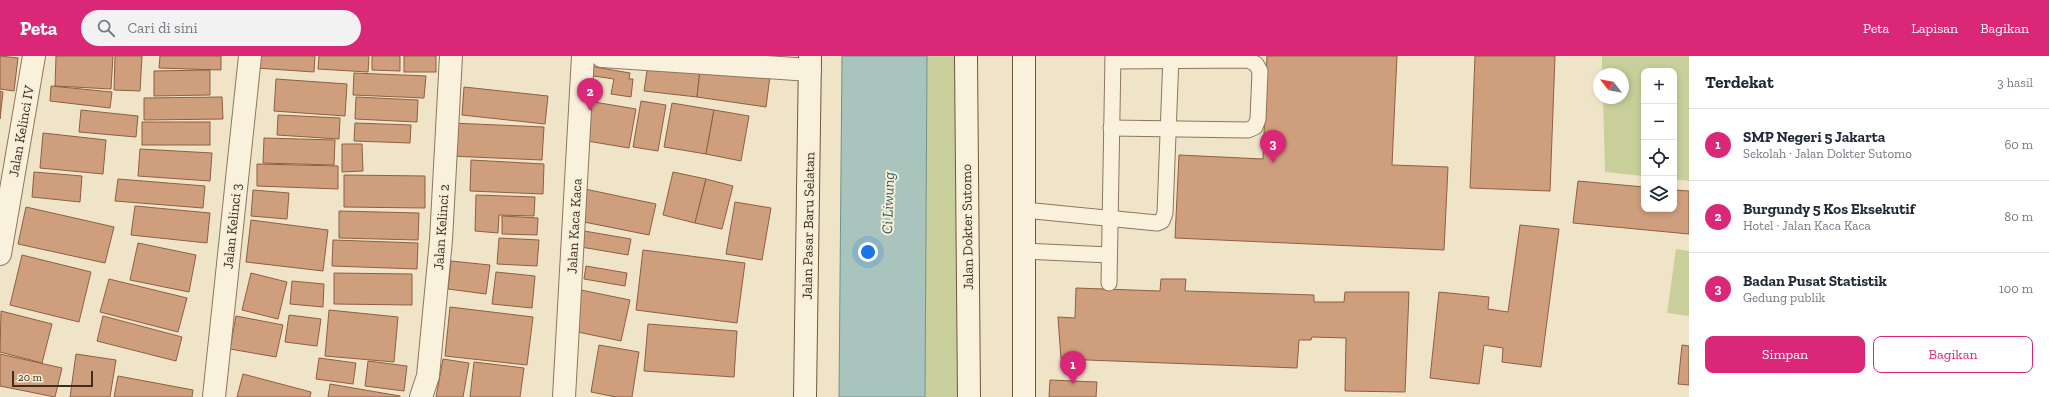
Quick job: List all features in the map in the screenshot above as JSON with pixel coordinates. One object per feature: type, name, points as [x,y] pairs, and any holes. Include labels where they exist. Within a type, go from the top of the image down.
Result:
[{"type":"street","name":"Jalan Kelinci IV","points":[[0,254],[34,56]]},
{"type":"street","name":"Jalan Kelinci 3","points":[[214,397],[250,56]]},
{"type":"street","name":"Jalan Kelinci 2","points":[[421,397],[428,376],[441,240],[451,56]]},
{"type":"street","name":"Jalan Kaca Kaca","points":[[564,397],[583,56]]},
{"type":"street","points":[[602,56],[810,63]]},
{"type":"street","name":"Jalan Dokter Sutomo","points":[[966,56],[969,397]]},
{"type":"street","points":[[1024,56],[1024,397]]},
{"type":"street","name":"Jalan Pasar Baru Selatan","points":[[805,397],[810,63]]},
{"type":"lane","points":[[1024,210],[1157,223],[1162,221],[1165,213],[1171,58]]},
{"type":"lane","points":[[1109,283],[1109,218],[1111,128],[1113,59],[1171,58],[1248,60],[1256,64],[1260,71],[1258,120],[1255,127],[1248,130],[1111,128]]},
{"type":"lane","points":[[1024,251],[1109,255]]},
{"type":"green space","points":[[927,56],[966,56],[970,397],[925,397]]},
{"type":"green space","points":[[1602,56],[1689,56],[1689,181],[1677,179],[1677,68],[1641,68],[1641,176],[1605,172],[1603,104],[1629,104],[1629,68],[1602,68]]},
{"type":"green space","points":[[1676,249],[1689,251],[1689,316],[1667,313]]},
{"type":"water","name":"Ci Liwung","points":[[842,56],[927,56],[925,397],[839,397]]},
{"type":"building","points":[[0,56],[18,58],[14,91],[0,89]]},
{"type":"building","points":[[56,56],[113,56],[111,89],[55,86]]},
{"type":"building","points":[[115,56],[142,56],[140,91],[114,90]]},
{"type":"building","points":[[160,56],[221,56],[221,70],[159,68]]},
{"type":"building","points":[[256,56],[315,56],[314,72],[256,68]]},
{"type":"building","points":[[319,56],[369,56],[368,72],[318,69]]},
{"type":"building","points":[[372,56],[400,56],[400,71],[372,70]]},
{"type":"building","points":[[404,56],[436,56],[436,72],[404,72]]},
{"type":"building","points":[[1267,56],[1397,56],[1392,165],[1448,167],[1444,250],[1175,238],[1179,155],[1263,159]]},
{"type":"building","points":[[1475,56],[1555,56],[1550,191],[1470,188]]},
{"type":"building","points":[[648,64],[700,70],[697,97],[644,91]]},
{"type":"building","points":[[589,66],[630,73],[629,79],[633,79],[631,97],[611,94],[614,79],[587,75]]},
{"type":"building","points":[[210,70],[210,95],[154,96],[154,71]]},
{"type":"building","points":[[700,70],[770,76],[766,107],[697,97]]},
{"type":"building","points":[[354,73],[426,76],[424,98],[353,95]]},
{"type":"building","points":[[276,79],[347,84],[345,116],[274,111]]},
{"type":"building","points":[[51,86],[112,92],[110,108],[50,101]]},
{"type":"building","points":[[464,87],[548,96],[545,124],[462,115]]},
{"type":"building","points":[[0,91],[3,92],[0,119]]},
{"type":"building","points":[[222,97],[223,119],[144,120],[144,98]]},
{"type":"building","points":[[356,97],[418,100],[417,122],[355,119]]},
{"type":"building","points":[[588,101],[636,109],[629,148],[581,140]]},
{"type":"building","points":[[641,101],[666,105],[658,151],[633,147]]},
{"type":"building","points":[[672,103],[714,110],[706,154],[664,147]]},
{"type":"building","points":[[81,110],[138,116],[136,137],[79,132]]},
{"type":"building","points":[[714,110],[749,116],[741,161],[706,154]]},
{"type":"building","points":[[278,115],[340,118],[339,139],[277,135]]},
{"type":"building","points":[[142,122],[210,122],[210,145],[142,145]]},
{"type":"building","points":[[355,123],[411,125],[410,143],[354,141]]},
{"type":"building","points":[[451,123],[544,127],[542,160],[449,156]]},
{"type":"building","points":[[43,133],[106,140],[103,174],[40,168]]},
{"type":"building","points":[[264,138],[335,140],[334,165],[263,163]]},
{"type":"building","points":[[342,144],[362,144],[363,171],[342,172]]},
{"type":"building","points":[[140,149],[212,153],[210,181],[138,176]]},
{"type":"building","points":[[471,160],[544,164],[543,194],[470,191]]},
{"type":"building","points":[[257,164],[338,166],[338,189],[257,186]]},
{"type":"building","points":[[34,172],[82,176],[80,202],[32,197]]},
{"type":"building","points":[[673,172],[706,179],[695,223],[663,215]]},
{"type":"building","points":[[344,175],[425,176],[425,208],[344,207]]},
{"type":"building","points":[[118,179],[205,186],[203,208],[115,201]]},
{"type":"building","points":[[706,179],[733,186],[722,229],[695,223]]},
{"type":"building","points":[[1578,181],[1641,187],[1641,212],[1677,212],[1677,190],[1689,191],[1689,234],[1573,223]]},
{"type":"building","points":[[585,189],[656,204],[649,235],[579,221]]},
{"type":"building","points":[[253,190],[289,193],[287,219],[251,216]]},
{"type":"building","points":[[476,195],[535,197],[534,216],[499,215],[498,233],[475,231]]},
{"type":"building","points":[[735,202],[771,208],[762,260],[726,254]]},
{"type":"building","points":[[135,206],[210,213],[207,243],[131,235]]},
{"type":"building","points":[[26,207],[114,227],[105,263],[18,244]]},
{"type":"building","points":[[339,211],[419,213],[418,240],[339,238]]},
{"type":"building","points":[[502,216],[538,218],[537,235],[502,234]]},
{"type":"building","points":[[251,220],[328,230],[323,271],[246,262]]},
{"type":"building","points":[[1520,225],[1559,229],[1541,367],[1502,362],[1503,348],[1484,345],[1479,384],[1430,378],[1439,292],[1489,297],[1488,309],[1508,312]]},
{"type":"building","points":[[584,231],[631,239],[628,255],[581,247]]},
{"type":"building","points":[[499,238],[539,240],[537,266],[497,264]]},
{"type":"building","points":[[333,240],[418,243],[417,269],[332,266]]},
{"type":"building","points":[[138,243],[196,255],[189,292],[130,280]]},
{"type":"building","points":[[643,250],[745,263],[737,323],[636,310]]},
{"type":"building","points":[[22,255],[91,272],[79,322],[10,305]]},
{"type":"building","points":[[451,261],[490,265],[486,294],[448,289]]},
{"type":"building","points":[[586,266],[627,273],[625,286],[584,279]]},
{"type":"building","points":[[496,272],[535,276],[532,308],[492,304]]},
{"type":"building","points":[[251,273],[287,282],[278,319],[242,310]]},
{"type":"building","points":[[334,273],[412,274],[412,305],[334,304]]},
{"type":"building","points":[[109,279],[187,298],[178,332],[100,312]]},
{"type":"building","points":[[1161,279],[1186,279],[1185,291],[1314,295],[1314,302],[1344,302],[1345,292],[1409,292],[1405,392],[1345,391],[1346,338],[1312,337],[1311,340],[1299,340],[1297,368],[1061,359],[1058,317],[1075,318],[1076,288],[1160,291]]},
{"type":"building","points":[[292,281],[324,284],[323,307],[290,304]]},
{"type":"building","points":[[581,290],[630,300],[621,341],[573,331]]},
{"type":"building","points":[[450,307],[533,317],[527,365],[445,356]]},
{"type":"building","points":[[329,310],[398,317],[394,362],[325,356]]},
{"type":"building","points":[[1,311],[52,324],[42,363],[0,352]]},
{"type":"building","points":[[289,315],[321,319],[317,346],[285,342]]},
{"type":"building","points":[[103,316],[182,337],[176,361],[97,341]]},
{"type":"building","points":[[236,316],[283,325],[276,357],[230,349]]},
{"type":"building","points":[[648,324],[737,331],[734,377],[644,371]]},
{"type":"building","points":[[599,345],[639,352],[632,397],[616,397],[591,392]]},
{"type":"building","points":[[1682,345],[1689,346],[1689,385],[1678,384]]},
{"type":"building","points":[[0,354],[62,368],[55,397],[0,386]]},
{"type":"building","points":[[76,354],[116,360],[110,397],[70,397]]},
{"type":"building","points":[[319,358],[356,363],[353,384],[316,379]]},
{"type":"building","points":[[443,359],[469,363],[463,397],[436,397]]},
{"type":"building","points":[[368,361],[407,366],[404,391],[365,386]]},
{"type":"building","points":[[474,362],[524,368],[520,397],[470,397]]},
{"type":"building","points":[[243,374],[311,392],[310,397],[237,397]]},
{"type":"building","points":[[118,376],[193,390],[192,397],[114,397]]},
{"type":"building","points":[[1050,380],[1097,382],[1096,397],[1049,397]]},
{"type":"building","points":[[330,384],[400,396],[400,397],[328,397]]},
{"type":"place","name":"Burgundy 5 Kos Eksekutif","points":[[590,111]]},
{"type":"place","name":"Badan Pusat Statistik","points":[[1273,163]]},
{"type":"place","name":"SMP Negeri 5 Jakarta","points":[[1073,384]]}]
